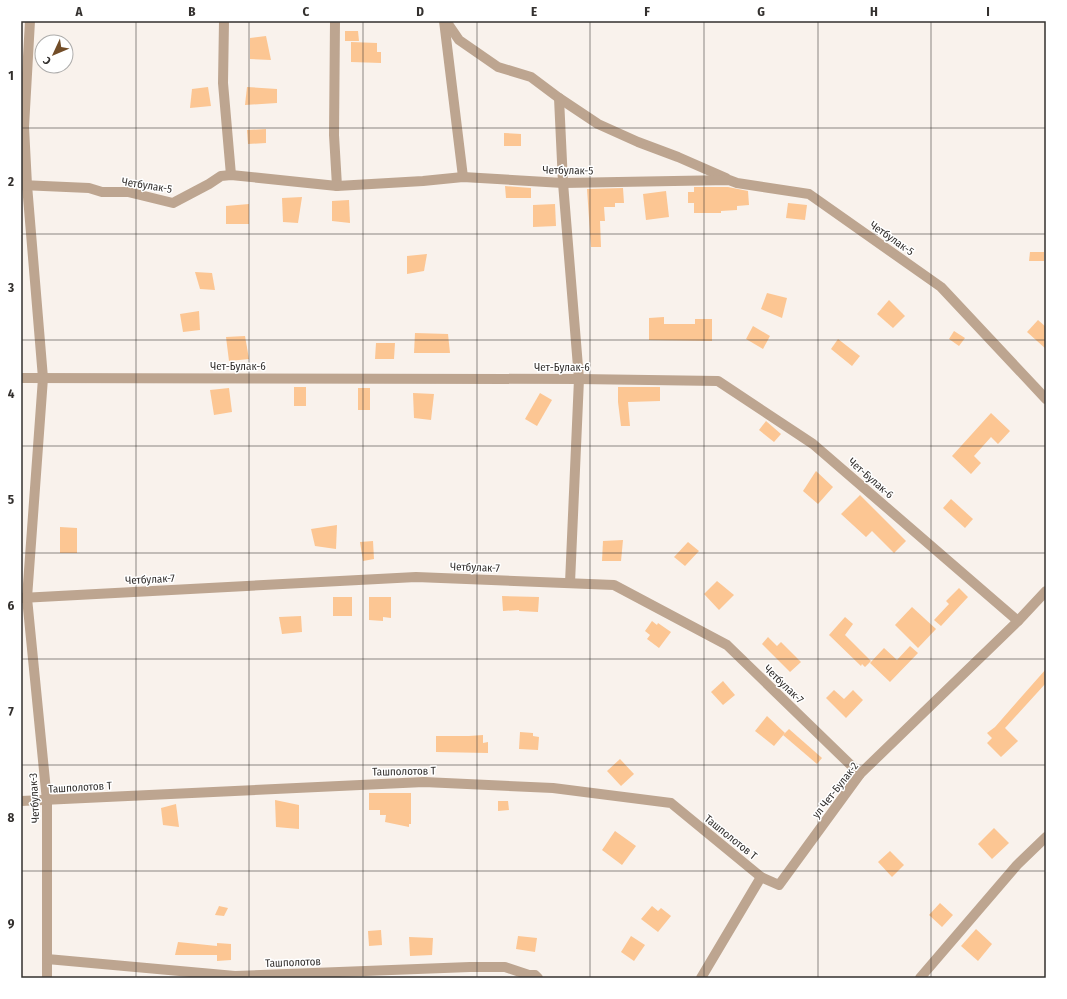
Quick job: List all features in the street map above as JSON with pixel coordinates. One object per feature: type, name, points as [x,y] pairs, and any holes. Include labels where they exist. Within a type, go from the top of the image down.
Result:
[{"type":"street","name":"Четбулак-3","points":[[30,21],[24,127],[24,185],[43,378],[24,598],[47,801],[47,978]]},
{"type":"street","points":[[224,21],[223,83],[231,175]]},
{"type":"street","points":[[334,21],[334,134],[337,186]]},
{"type":"street","points":[[445,21],[459,40],[465,45],[498,67],[531,77],[558,98],[598,124],[638,142],[678,157],[728,180]]},
{"type":"street","points":[[445,21],[463,177]]},
{"type":"street","points":[[558,98],[563,183],[579,378],[570,583]]},
{"type":"street","name":"Четбулак-5","points":[[24,185],[89,188],[102,192],[128,192],[173,203],[221,176],[231,175],[337,186],[463,177],[563,183],[728,180],[737,183],[809,194],[942,287],[1046,399]]},
{"type":"street","name":"Чет-Булак-6","points":[[21,378],[579,378],[718,381],[813,444],[1018,621]]},
{"type":"street","name":"Четбулак-7","points":[[24,598],[416,577],[614,585],[727,645],[860,774]]},
{"type":"street","name":"ул Чет-Булак-2","points":[[761,877],[779,885],[860,774],[1018,621],[1046,591]]},
{"type":"street","name":"Ташполотов Т","points":[[21,801],[47,801],[424,782],[553,788],[671,803],[761,877]]},
{"type":"street","points":[[920,978],[1017,865],[1046,837]]},
{"type":"street","points":[[701,978],[761,877]]},
{"type":"street","name":"Ташполотов","points":[[47,959],[235,976],[505,967],[529,975],[535,975],[538,978]]},
{"type":"building","points":[[345,31],[358,31],[359,41],[345,41]]},
{"type":"building","points":[[266,36],[271,60],[250,59],[250,38]]},
{"type":"building","points":[[351,42],[377,43],[377,52],[381,52],[381,63],[351,62]]},
{"type":"building","points":[[208,87],[211,106],[190,108],[192,89]]},
{"type":"building","points":[[247,87],[277,89],[277,103],[245,105]]},
{"type":"building","points":[[266,129],[266,143],[248,144],[247,130]]},
{"type":"building","points":[[504,133],[521,134],[521,146],[504,146]]},
{"type":"building","points":[[505,186],[531,188],[531,198],[506,198]]},
{"type":"building","points":[[694,187],[728,187],[748,191],[749,205],[737,206],[737,210],[721,211],[721,213],[694,213],[694,203],[688,203],[688,192],[694,192]]},
{"type":"building","points":[[623,188],[624,203],[615,203],[615,207],[604,207],[605,221],[600,221],[601,247],[591,247],[587,189]]},
{"type":"building","points":[[666,191],[669,217],[646,220],[643,194]]},
{"type":"building","points":[[302,197],[298,223],[283,222],[282,198]]},
{"type":"building","points":[[349,200],[350,223],[332,221],[332,201]]},
{"type":"building","points":[[788,203],[807,205],[805,220],[786,218]]},
{"type":"building","points":[[249,204],[249,224],[226,224],[226,206]]},
{"type":"building","points":[[555,204],[556,226],[533,227],[533,205]]},
{"type":"building","points":[[1030,252],[1044,252],[1044,261],[1029,261]]},
{"type":"building","points":[[427,254],[424,271],[407,274],[407,256]]},
{"type":"building","points":[[195,272],[212,273],[215,290],[200,289]]},
{"type":"building","points":[[767,293],[787,298],[782,318],[761,309]]},
{"type":"building","points":[[889,300],[905,316],[893,328],[877,314]]},
{"type":"building","points":[[199,311],[200,330],[183,332],[180,314]]},
{"type":"building","points":[[664,317],[664,324],[695,324],[695,319],[712,319],[712,341],[649,340],[649,318]]},
{"type":"building","points":[[1038,320],[1046,327],[1046,349],[1027,332]]},
{"type":"building","points":[[753,326],[770,336],[763,349],[746,339]]},
{"type":"building","points":[[954,331],[965,338],[959,346],[949,339]]},
{"type":"building","points":[[415,333],[448,334],[450,353],[414,353]]},
{"type":"building","points":[[245,336],[249,359],[229,361],[226,337]]},
{"type":"building","points":[[838,339],[860,356],[852,366],[831,349]]},
{"type":"building","points":[[376,343],[395,343],[394,359],[375,359]]},
{"type":"building","points":[[294,387],[306,387],[306,406],[294,406]]},
{"type":"building","points":[[618,387],[660,387],[660,401],[628,402],[630,426],[621,426]]},
{"type":"building","points":[[229,388],[232,412],[214,415],[210,390]]},
{"type":"building","points":[[358,388],[370,388],[370,410],[358,410]]},
{"type":"building","points":[[413,393],[434,394],[431,420],[414,418]]},
{"type":"building","points":[[540,393],[552,400],[537,426],[525,419]]},
{"type":"building","points":[[991,413],[1010,431],[998,444],[991,437],[974,456],[981,463],[971,474],[952,456]]},
{"type":"building","points":[[766,421],[781,434],[774,442],[759,430]]},
{"type":"building","points":[[816,471],[833,487],[818,504],[803,491]]},
{"type":"building","points":[[860,495],[906,541],[894,553],[872,531],[866,537],[841,514]]},
{"type":"building","points":[[951,499],[973,519],[965,528],[943,508]]},
{"type":"building","points":[[337,525],[336,549],[315,546],[311,529]]},
{"type":"building","points":[[60,527],[77,528],[77,553],[60,553]]},
{"type":"building","points":[[623,540],[621,561],[602,561],[603,541]]},
{"type":"building","points":[[373,541],[374,559],[363,561],[360,542]]},
{"type":"building","points":[[688,542],[699,551],[685,566],[674,557]]},
{"type":"building","points":[[717,581],[734,595],[719,610],[704,594]]},
{"type":"building","points":[[959,588],[968,597],[941,626],[934,620],[949,604],[946,601]]},
{"type":"building","points":[[502,596],[539,597],[538,612],[519,610],[503,611]]},
{"type":"building","points":[[333,597],[352,597],[352,616],[333,616]]},
{"type":"building","points":[[369,597],[391,597],[391,618],[383,617],[383,621],[369,620]]},
{"type":"building","points":[[912,607],[936,629],[918,648],[895,625]]},
{"type":"building","points":[[301,616],[302,632],[282,634],[279,617]]},
{"type":"building","points":[[845,617],[853,624],[845,635],[871,661],[865,667],[862,664],[861,666],[829,635]]},
{"type":"building","points":[[652,621],[657,625],[658,623],[671,632],[659,648],[647,639],[650,635],[645,631]]},
{"type":"building","points":[[768,637],[777,646],[781,642],[801,662],[790,672],[762,644]]},
{"type":"building","points":[[910,646],[918,653],[890,682],[870,663],[884,648],[897,660]]},
{"type":"building","points":[[1046,669],[1046,683],[1005,728],[1018,741],[1001,757],[987,743],[992,738],[987,733],[995,727]]},
{"type":"building","points":[[723,681],[735,695],[723,705],[711,692]]},
{"type":"building","points":[[834,690],[844,699],[853,690],[863,700],[846,718],[826,698]]},
{"type":"building","points":[[767,716],[785,733],[774,746],[755,731]]},
{"type":"building","points":[[789,729],[822,758],[817,764],[783,735]]},
{"type":"building","points":[[520,732],[533,733],[533,736],[539,737],[538,750],[519,749]]},
{"type":"building","points":[[483,735],[483,743],[488,742],[488,753],[436,752],[436,736]]},
{"type":"building","points":[[620,759],[634,774],[621,786],[607,771]]},
{"type":"building","points":[[369,793],[411,793],[411,824],[409,824],[409,827],[385,822],[386,815],[380,815],[380,810],[369,810]]},
{"type":"building","points":[[275,800],[299,805],[299,829],[276,827]]},
{"type":"building","points":[[498,801],[508,801],[509,810],[498,811]]},
{"type":"building","points":[[176,804],[179,827],[163,825],[161,808]]},
{"type":"building","points":[[994,828],[1009,843],[992,859],[978,844]]},
{"type":"building","points":[[615,831],[636,846],[622,865],[602,850]]},
{"type":"building","points":[[890,851],[904,865],[892,877],[878,862]]},
{"type":"building","points":[[940,903],[953,915],[942,927],[929,915]]},
{"type":"building","points":[[219,906],[228,908],[224,916],[215,915]]},
{"type":"building","points":[[652,906],[658,911],[661,908],[671,916],[658,932],[641,919]]},
{"type":"building","points":[[976,929],[992,944],[978,961],[961,946]]},
{"type":"building","points":[[381,930],[382,945],[369,946],[368,931]]},
{"type":"building","points":[[518,936],[537,938],[535,952],[516,949]]},
{"type":"building","points":[[631,936],[645,945],[634,961],[621,952]]},
{"type":"building","points":[[409,937],[433,938],[432,955],[410,956]]},
{"type":"building","points":[[178,942],[217,946],[217,943],[231,944],[231,960],[217,961],[217,955],[175,955]]}]
